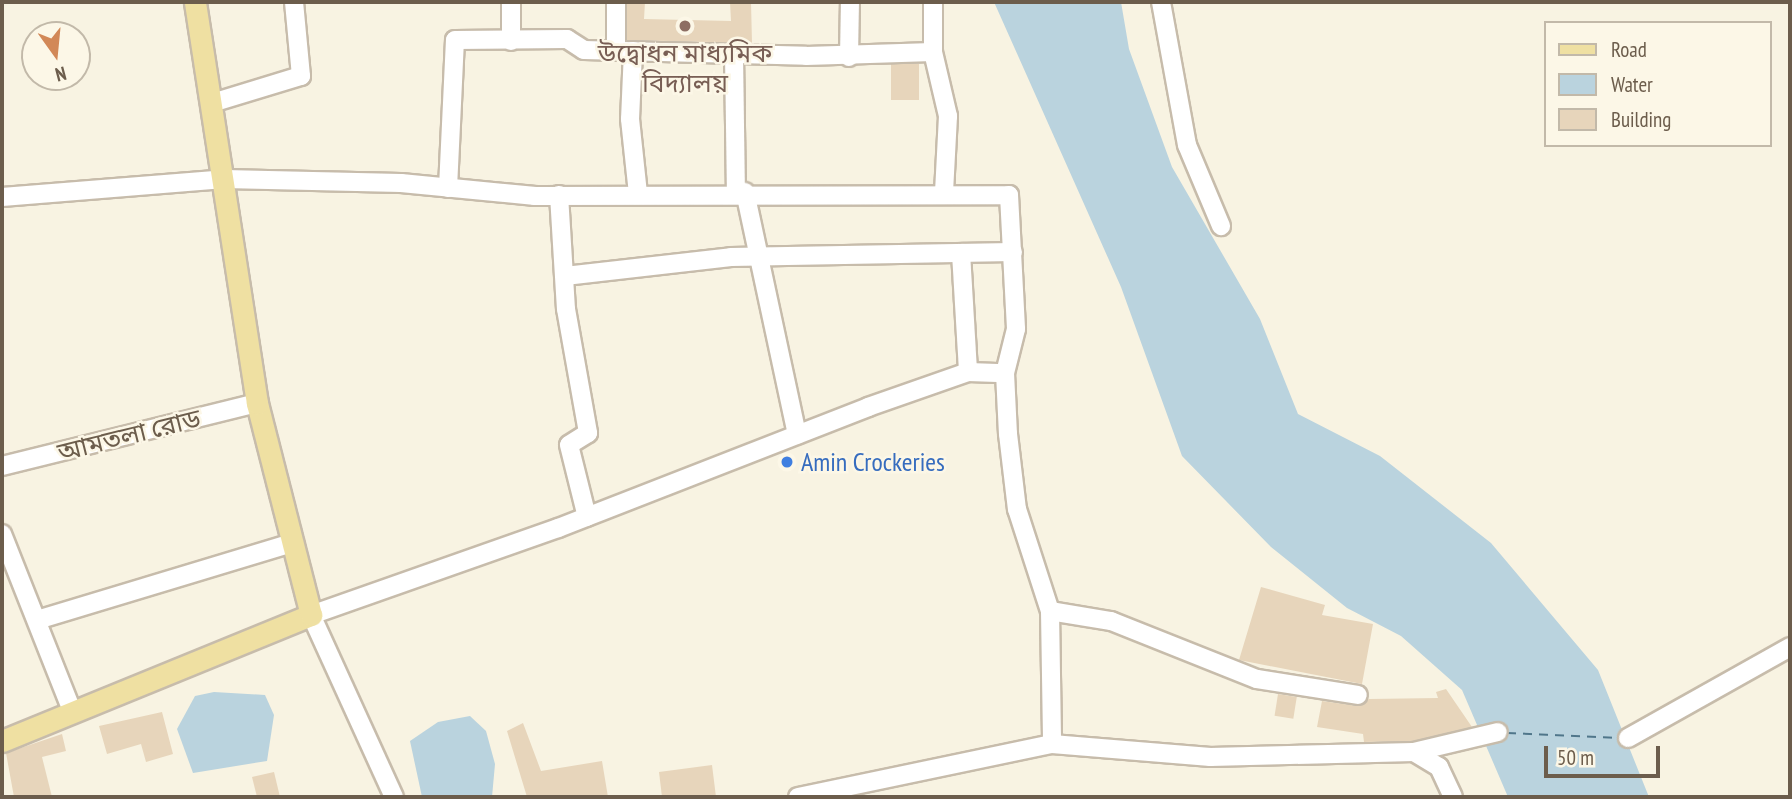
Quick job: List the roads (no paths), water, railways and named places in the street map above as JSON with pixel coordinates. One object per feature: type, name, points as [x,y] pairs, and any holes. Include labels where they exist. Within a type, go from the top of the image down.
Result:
[{"type":"main road","points":[[2,741],[71,708],[311,615],[289,544],[257,403],[195,2]]},
{"type":"street","points":[[212,103],[301,76],[294,2]]},
{"type":"street","points":[[511,2],[511,41]]},
{"type":"street","points":[[616,2],[624,51],[638,194]]},
{"type":"street","points":[[849,57],[850,2]]},
{"type":"street","points":[[933,2],[933,52],[948,116],[944,193]]},
{"type":"street","points":[[1161,2],[1187,145],[1221,226]]},
{"type":"street","points":[[448,188],[455,40],[566,39],[584,50],[849,57],[933,52]]},
{"type":"street","points":[[734,54],[740,192],[797,434]]},
{"type":"street","points":[[2,197],[224,179],[559,195],[740,192],[1009,195],[1016,329],[1005,373],[1017,509],[1050,611],[1052,744]]},
{"type":"street","points":[[559,195],[565,276],[588,433],[569,445],[587,517]]},
{"type":"street","points":[[565,276],[755,257],[1013,252]]},
{"type":"street","points":[[961,253],[968,372]]},
{"type":"street","points":[[394,797],[311,615],[587,517],[797,434],[968,372],[1005,373]]},
{"type":"street","name":"আমতলা রোড","points":[[2,466],[257,403]]},
{"type":"street","points":[[2,534],[71,708]]},
{"type":"street","points":[[37,620],[289,544]]},
{"type":"street","points":[[1050,611],[1111,621],[1256,679],[1358,695]]},
{"type":"street","points":[[1628,738],[1790,647]]},
{"type":"street","points":[[798,797],[1052,744],[1210,757],[1414,752],[1498,732]]},
{"type":"street","points":[[1414,752],[1439,767],[1452,797]]},
{"type":"water","points":[[994,2],[1121,2],[1129,49],[1172,167],[1260,319],[1298,414],[1380,456],[1491,543],[1598,670],[1649,797],[1508,797],[1462,690],[1401,636],[1347,608],[1271,547],[1182,456],[1121,287]]},
{"type":"water","points":[[214,692],[265,695],[274,715],[267,761],[193,773],[177,729],[195,696]]},
{"type":"water","points":[[470,716],[486,731],[495,764],[492,797],[422,797],[410,741],[438,722]]},
{"type":"place","name":"উদ্বোধন মাধ্যমিক বিদ্যালয়","points":[[685,26]]},
{"type":"place","name":"Amin Crockeries","points":[[787,462]]}]
